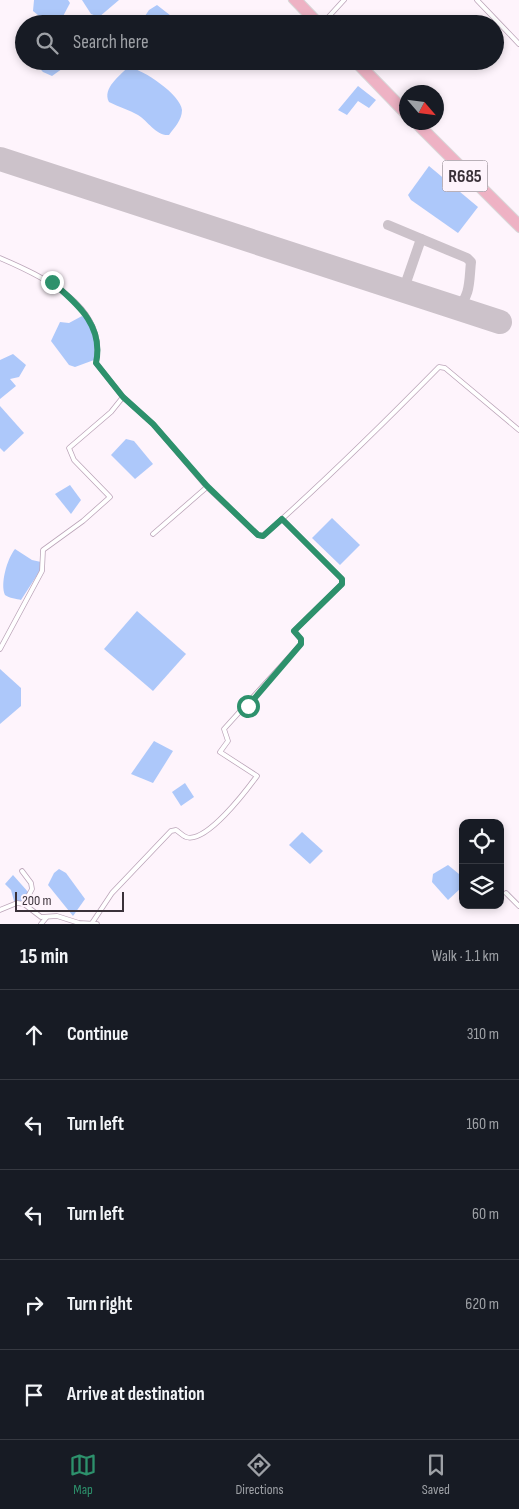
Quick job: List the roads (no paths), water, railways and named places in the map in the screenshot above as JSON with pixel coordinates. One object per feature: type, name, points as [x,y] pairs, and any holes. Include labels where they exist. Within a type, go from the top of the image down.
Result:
[{"type":"main road","points":[[292,0],[306,15]]},
{"type":"main road","points":[[299,0],[313,15]]},
{"type":"main road","points":[[361,70],[399,110]]},
{"type":"main road","points":[[368,70],[399,102]]},
{"type":"main road","name":"R685","points":[[420,130],[519,230]]},
{"type":"main road","name":"R685","points":[[427,130],[519,222]]},
{"type":"street","points":[[330,15],[344,0]]},
{"type":"street","points":[[477,0],[491,15]]},
{"type":"street","points":[[504,28],[519,44]]},
{"type":"street","points":[[0,258],[52,282],[78,305],[87,317],[97,339],[99,348],[96,363],[123,397],[153,424],[207,486],[258,535],[263,536],[282,519],[381,426],[439,367],[445,368],[519,430]]},
{"type":"street","points":[[0,648],[42,572],[43,550],[84,521],[110,497],[74,460],[69,448],[111,412],[123,397]]},
{"type":"street","points":[[153,534],[207,486]]},
{"type":"street","points":[[92,923],[112,893],[171,831],[176,830],[187,837],[196,836],[212,827],[245,792],[257,776],[220,752],[228,741],[224,729],[301,644],[301,639],[294,631],[342,584],[342,579],[282,519]]},
{"type":"street","points":[[22,871],[31,883],[32,889],[24,904]]},
{"type":"street","points":[[506,893],[519,906]]},
{"type":"street","points":[[0,910],[17,903],[24,904],[41,917],[57,916],[79,923],[97,924]]},
{"type":"street","points":[[42,924],[46,918]]},
{"type":"water","points":[[34,0],[68,0],[70,3],[64,15],[38,15],[33,11]]},
{"type":"water","points":[[82,0],[119,0],[101,15],[91,14]]},
{"type":"water","points":[[157,5],[170,15],[146,15],[149,10]]},
{"type":"water","points":[[41,70],[60,70],[52,76]]},
{"type":"water","points":[[125,70],[138,70],[160,84],[175,97],[182,110],[181,117],[169,135],[164,135],[152,128],[138,115],[109,102],[108,92]]},
{"type":"water","points":[[358,86],[376,100],[369,108],[358,101],[347,115],[338,110]]},
{"type":"water","points":[[429,166],[478,207],[458,233],[411,200],[408,195]]},
{"type":"water","points":[[82,316],[93,330],[95,354],[94,360],[75,367],[69,365],[51,341],[60,322],[69,323]]},
{"type":"water","points":[[13,354],[26,365],[19,377],[10,379],[16,386],[0,399],[0,360]]},
{"type":"water","points":[[0,406],[24,433],[4,452],[0,448]]},
{"type":"water","points":[[126,439],[134,441],[153,464],[135,479],[111,455]]},
{"type":"water","points":[[70,485],[81,500],[71,514],[55,494]]},
{"type":"water","points":[[332,518],[360,545],[340,565],[312,538]]},
{"type":"water","points":[[15,549],[32,560],[41,562],[41,569],[21,600],[5,595],[3,585],[9,559]]},
{"type":"water","points":[[137,611],[186,654],[153,691],[104,649]]},
{"type":"water","points":[[0,669],[21,688],[21,706],[0,724]]},
{"type":"water","points":[[154,741],[173,751],[153,783],[131,774]]},
{"type":"water","points":[[185,783],[194,797],[181,806],[172,792]]},
{"type":"water","points":[[302,832],[323,851],[310,864],[289,845]]},
{"type":"water","points":[[448,865],[459,874],[459,890],[448,900],[432,882],[433,874]]},
{"type":"water","points":[[59,869],[66,873],[85,899],[73,916],[48,885],[54,873]]},
{"type":"water","points":[[13,875],[29,893],[24,901],[14,901],[11,890],[5,884]]}]
